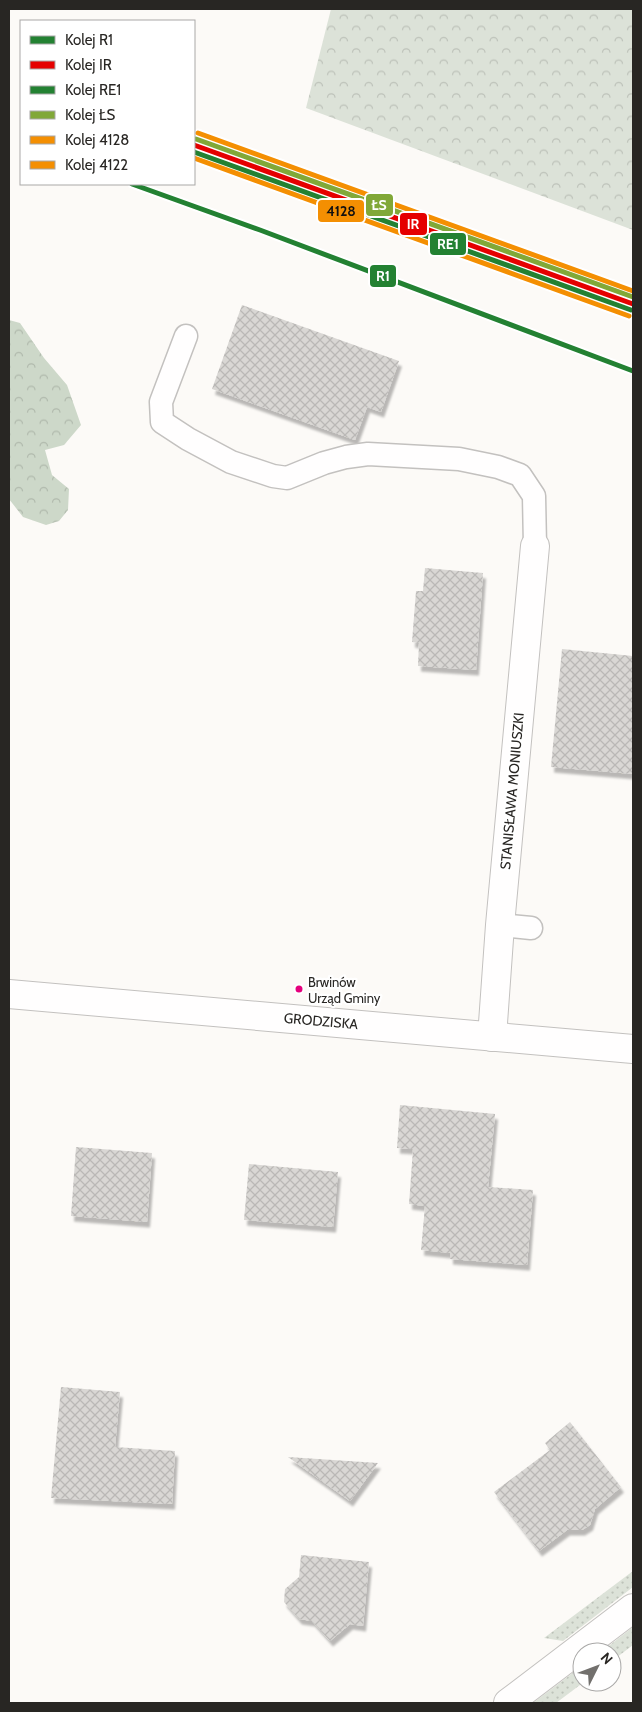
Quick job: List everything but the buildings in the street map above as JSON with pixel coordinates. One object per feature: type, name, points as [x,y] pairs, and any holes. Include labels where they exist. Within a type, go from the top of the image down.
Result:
[{"type":"street","name":"STANISŁAWA MONIUSZKI","points":[[492,1037],[500,925],[535,546]]},
{"type":"street","name":"GRODZISKA","points":[[9,994],[633,1049]]},
{"type":"street","points":[[508,1703],[633,1608]]},
{"type":"lane","points":[[186,336],[162,402],[162,422],[188,440],[231,462],[273,476],[287,478],[346,457],[368,454],[459,459],[498,467],[520,475],[534,496],[535,546]]},
{"type":"lane","points":[[500,925],[531,928]]},
{"type":"green space","points":[[331,9],[633,9],[633,230],[306,108]]},
{"type":"green space","points":[[9,320],[20,323],[44,358],[67,385],[81,425],[64,445],[45,450],[52,475],[69,489],[68,510],[59,521],[46,525],[23,517],[9,499]]},
{"type":"green space","points":[[633,1571],[633,1587],[563,1641],[544,1638]]},
{"type":"green space","points":[[633,1627],[633,1645],[622,1653],[622,1642],[614,1642]]},
{"type":"green space","points":[[572,1674],[572,1691],[556,1703],[533,1703]]},
{"type":"rail line","name":"4122","points":[[198,133],[633,291]]},
{"type":"rail line","name":"ŁS","points":[[196,139],[633,297]]},
{"type":"rail line","name":"IR","points":[[195,145],[633,304]]},
{"type":"rail line","name":"RE1","points":[[195,152],[631,310]]},
{"type":"rail line","name":"4128","points":[[195,158],[629,316]]},
{"type":"rail line","name":"R1","points":[[135,185],[260,230],[633,371]]},
{"type":"place","name":"Brwinów Urząd Gminy","points":[[299,989]]}]
